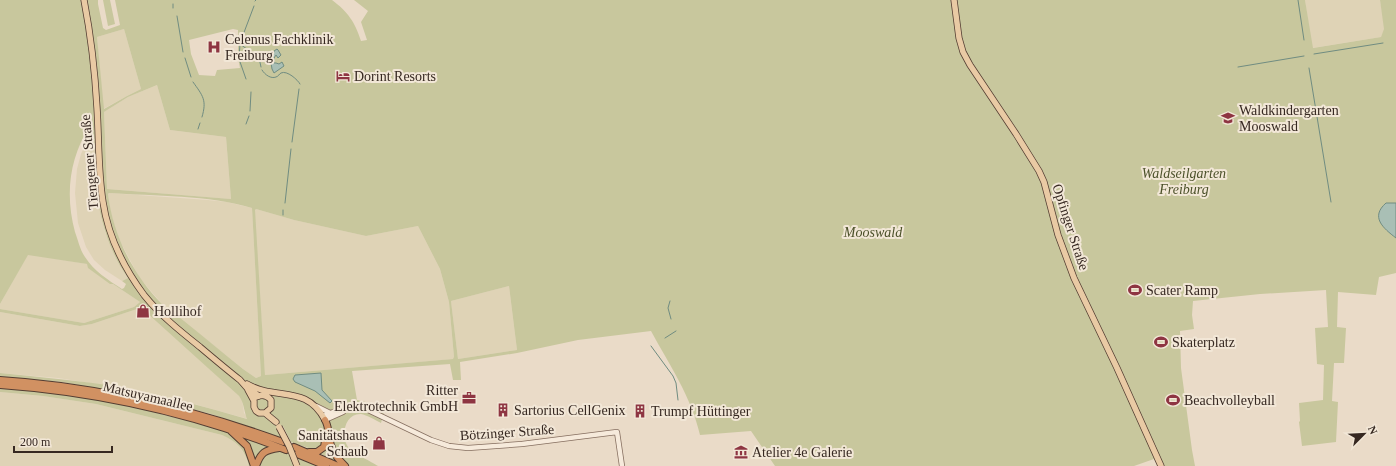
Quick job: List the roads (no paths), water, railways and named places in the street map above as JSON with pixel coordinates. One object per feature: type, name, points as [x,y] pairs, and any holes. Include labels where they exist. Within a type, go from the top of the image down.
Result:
[{"type":"highway","name":"Matsuyamaallee","points":[[0,380],[55,385],[146,401],[213,418],[284,447]]},
{"type":"highway","name":"Matsuyamaallee","points":[[0,385],[98,397],[165,411],[230,429],[284,447]]},
{"type":"highway","points":[[307,452],[317,452],[324,446],[326,440],[324,418]]},
{"type":"highway","points":[[324,418],[327,424],[331,448],[345,466]]},
{"type":"highway","points":[[230,429],[247,446],[255,466]]},
{"type":"highway","points":[[255,466],[264,452],[284,447]]},
{"type":"highway","points":[[294,447],[338,466]]},
{"type":"highway","points":[[297,454],[326,466]]},
{"type":"main road","name":"Tiengener Straße","points":[[84,0],[94,64],[103,202],[116,248],[130,273],[149,301],[185,335],[240,380],[247,388],[254,401],[256,411],[259,413],[265,413],[278,425]]},
{"type":"main road","name":"Opfinger Straße","points":[[954,0],[957,30],[963,52],[1039,171],[1044,182],[1056,230],[1074,278],[1161,466]]},
{"type":"main road","points":[[240,380],[252,388],[304,398],[316,406],[324,418]]},
{"type":"main road","name":"Tiengener Straße","points":[[247,388],[259,396],[264,395],[269,398],[278,425],[297,466]]},
{"type":"main road","points":[[269,398],[280,394]]},
{"type":"main road","points":[[265,413],[277,399],[286,395]]},
{"type":"main road","points":[[254,401],[259,396]]},
{"type":"street","points":[[316,406],[330,413]]},
{"type":"street","name":"Bötzinger Straße","points":[[324,418],[348,409]]},
{"type":"street","name":"Bötzinger Straße","points":[[324,418],[330,413],[348,409],[366,409],[431,440],[449,446],[468,448],[522,444],[617,432],[622,466]]},
{"type":"waterway","points":[[1298,0],[1304,40]]},
{"type":"waterway","points":[[246,79],[239,59],[240,43],[254,6]]},
{"type":"waterway","points":[[177,16],[183,52]]},
{"type":"waterway","points":[[1314,54],[1383,43]]},
{"type":"waterway","points":[[240,44],[259,58],[261,67]]},
{"type":"waterway","points":[[1238,67],[1304,56]]},
{"type":"waterway","points":[[185,58],[191,77]]},
{"type":"waterway","points":[[1309,68],[1331,202]]},
{"type":"waterway","points":[[262,70],[270,77],[277,77],[283,72],[289,74],[300,84]]},
{"type":"waterway","points":[[193,82],[203,98],[204,106],[202,117]]},
{"type":"waterway","points":[[292,142],[299,89]]},
{"type":"waterway","points":[[250,111],[251,92]]},
{"type":"waterway","points":[[246,124],[249,116]]},
{"type":"waterway","points":[[198,129],[200,123]]},
{"type":"waterway","points":[[285,203],[291,149]]},
{"type":"waterway","points":[[283,210],[283,215]]},
{"type":"waterway","points":[[670,301],[668,308],[671,319]]},
{"type":"waterway","points":[[665,338],[676,331]]},
{"type":"waterway","points":[[651,346],[673,376],[676,383],[678,400]]},
{"type":"place","name":"Celenus Fachklinik Freiburg","points":[[214,47]]},
{"type":"place","name":"Dorint Resorts","points":[[343,76]]},
{"type":"place","name":"Waldkindergarten Mooswald","points":[[1228,118]]},
{"type":"place","name":"Scater Ramp","points":[[1135,290]]},
{"type":"place","name":"Hollihof","points":[[143,311]]},
{"type":"place","name":"Skaterplatz","points":[[1161,342]]},
{"type":"place","name":"Ritter Elektrotechnik GmbH","points":[[469,398]]},
{"type":"place","name":"Beachvolleyball","points":[[1173,400]]},
{"type":"place","name":"Sartorius CellGenix","points":[[503,410]]},
{"type":"place","name":"Trumpf Hüttinger","points":[[640,411]]},
{"type":"place","name":"Sanitätshaus Schaub","points":[[379,443]]},
{"type":"place","name":"Atelier 4e Galerie","points":[[741,452]]},
{"type":"park label","name":"Waldseilgarten Freiburg","points":[[1184,182]]},
{"type":"park label","name":"Mooswald","points":[[873,232]]}]
